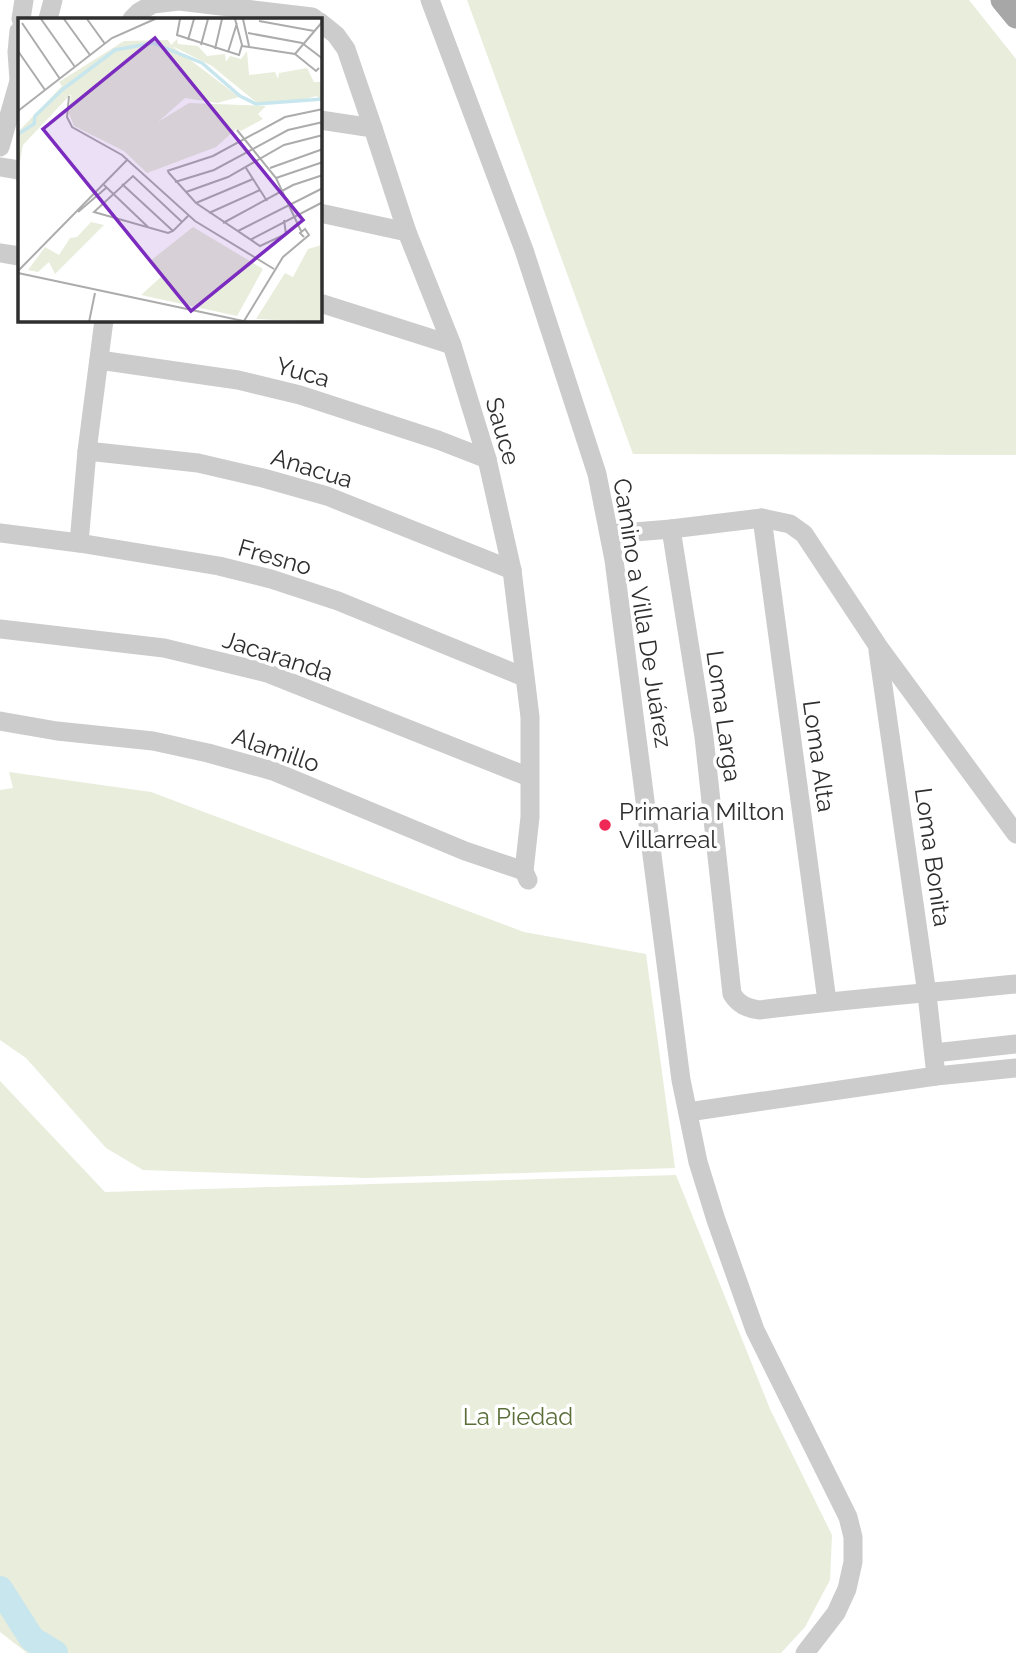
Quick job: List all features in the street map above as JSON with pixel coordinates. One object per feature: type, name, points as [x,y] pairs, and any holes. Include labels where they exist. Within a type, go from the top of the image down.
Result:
[{"type":"main road","points":[[1002,0],[1016,17]]},
{"type":"street","points":[[21,18],[24,0]]},
{"type":"street","points":[[48,18],[53,0]]},
{"type":"street","name":"Camino a Villa De Juárez","points":[[430,0],[524,250],[597,474],[610,534],[681,1080],[698,1162],[755,1331],[848,1517],[853,1537],[853,1562],[847,1589],[836,1613],[805,1653]]},
{"type":"street","points":[[133,18],[153,4],[179,1],[314,18]]},
{"type":"street","name":"Sauce","points":[[322,24],[336,35],[346,49],[407,232],[452,345],[487,459],[512,570],[530,717],[530,817],[526,876]]},
{"type":"street","points":[[0,147],[15,74],[18,42]]},
{"type":"street","points":[[322,120],[373,128]]},
{"type":"street","points":[[0,167],[18,170]]},
{"type":"street","points":[[322,213],[407,232]]},
{"type":"street","points":[[0,253],[18,256]]},
{"type":"street","points":[[322,304],[452,345]]},
{"type":"street","points":[[79,543],[87,451],[104,322]]},
{"type":"street","name":"Yuca","points":[[99,359],[238,380],[300,395],[438,440],[487,459]]},
{"type":"street","name":"Anacua","points":[[87,451],[198,463],[263,478],[327,496],[512,570]]},
{"type":"street","points":[[610,534],[762,518],[790,524],[804,534],[878,646],[1016,834]]},
{"type":"street","name":"Loma Alta","points":[[762,518],[827,1002]]},
{"type":"street","name":"Loma Larga","points":[[671,529],[704,737],[732,993],[742,1005],[759,1010],[827,1002]]},
{"type":"street","name":"Fresno","points":[[0,533],[219,566],[271,579],[338,601],[524,677]]},
{"type":"street","name":"Jacaranda","points":[[0,629],[164,648],[267,673],[529,777]]},
{"type":"street","name":"Loma Bonita","points":[[878,646],[936,1076]]},
{"type":"street","name":"Alamillo","points":[[0,721],[57,731],[153,741],[273,771],[526,876]]},
{"type":"street","points":[[827,1002],[1016,984]]},
{"type":"street","points":[[934,1053],[1016,1044]]},
{"type":"street","points":[[688,1112],[936,1076],[1016,1068]]},
{"type":"green space","points":[[467,0],[969,0],[1016,59],[1016,455],[633,454]]},
{"type":"green space","points":[[9,772],[151,792],[524,932],[646,954],[675,1168],[366,1178],[143,1170],[106,1148],[26,1058],[0,1040],[0,790],[13,788]]},
{"type":"green space","name":"La Piedad","points":[[0,1081],[105,1192],[676,1175],[770,1409],[832,1535],[830,1580],[805,1627],[781,1653],[27,1653],[0,1632]]},
{"type":"waterway","points":[[0,1589],[32,1639],[55,1653]]},
{"type":"place","name":"Primaria Milton Villarreal","points":[[605,825]]}]
